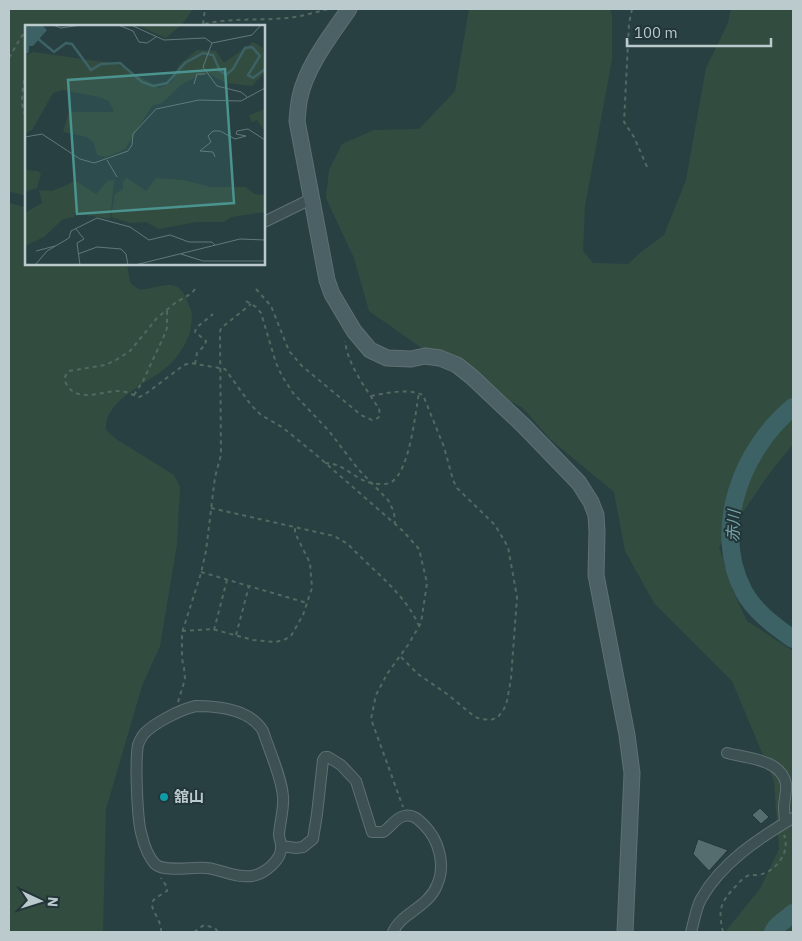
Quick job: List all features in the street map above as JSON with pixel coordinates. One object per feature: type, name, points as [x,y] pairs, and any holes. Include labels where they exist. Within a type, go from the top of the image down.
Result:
[{"type":"street","points":[[349,9],[307,76],[300,97],[297,121],[327,280],[332,294],[353,329],[370,350],[387,358],[411,359],[425,356],[440,358],[456,365],[472,377],[524,426],[579,483],[591,502],[596,515],[596,575],[627,735],[632,774],[625,932]]},
{"type":"street","points":[[265,222],[311,199]]},
{"type":"street","points":[[196,706],[220,707],[237,712],[258,724],[269,750],[283,795],[279,832],[281,846],[279,855],[266,870],[251,876],[230,875],[210,868],[164,869],[157,865],[148,852],[141,835],[138,743],[143,735],[174,714],[196,706]]},
{"type":"street","points":[[691,932],[700,900],[721,873],[752,844],[786,822],[784,806],[790,792],[783,776],[774,767],[758,760],[727,753]]},
{"type":"street","points":[[281,846],[303,847],[313,839],[323,760],[325,757],[341,764],[356,782],[372,832],[383,832],[401,817],[418,818],[434,837],[441,861],[441,874],[430,898],[402,920],[393,932]]},
{"type":"path","points":[[203,24],[205,9]]},
{"type":"path","points":[[307,14],[310,9]]},
{"type":"path","points":[[200,25],[252,19],[288,18],[329,9]]},
{"type":"path","points":[[632,9],[629,24],[624,122],[634,137],[648,169]]},
{"type":"path","points":[[9,58],[21,36],[25,33]]},
{"type":"path","points":[[25,76],[22,90],[22,104],[25,113]]},
{"type":"path","points":[[195,289],[157,318],[130,350],[105,365],[73,369],[65,376],[65,382],[70,391],[78,394],[90,395],[119,391],[139,397],[190,363],[225,368],[251,405],[261,415],[282,427],[325,463],[395,525],[419,549],[427,583],[421,623],[387,674],[376,695],[371,719],[382,753],[407,816]]},
{"type":"path","points":[[256,289],[271,306],[289,351],[302,366],[362,415],[372,420],[380,415],[378,409],[360,381],[347,353],[346,336],[353,329]]},
{"type":"path","points":[[246,301],[256,307],[261,313],[276,363],[293,392],[329,432],[358,469],[388,500],[396,520],[395,525]]},
{"type":"path","points":[[174,714],[184,679],[181,648],[182,631],[206,551],[215,477],[221,455],[221,328],[251,304]]},
{"type":"path","points":[[134,395],[143,381],[167,328],[167,310]]},
{"type":"path","points":[[195,364],[197,353],[205,346],[206,341],[195,332],[196,328],[213,314]]},
{"type":"path","points":[[371,396],[396,392],[419,393],[423,395],[444,447],[457,488],[495,525],[508,546],[516,597],[511,679],[507,701],[498,717],[491,720],[481,720],[474,717],[448,694],[418,674],[400,656]]},
{"type":"path","points":[[325,463],[332,463],[349,470],[368,482],[385,485],[392,483],[399,475],[406,459],[419,393]]},
{"type":"path","points":[[211,508],[334,536],[348,544],[399,596],[412,612],[419,626]]},
{"type":"path","points":[[182,631],[214,630],[253,640],[275,642],[291,636],[299,624],[312,588],[311,571],[306,555],[295,533],[295,527]]},
{"type":"path","points":[[793,532],[793,537]]},
{"type":"path","points":[[201,572],[308,603]]},
{"type":"path","points":[[214,630],[226,580]]},
{"type":"path","points":[[236,636],[249,586]]},
{"type":"path","points":[[723,932],[720,918],[723,901],[742,880],[750,875],[758,875],[776,866],[786,852],[786,822]]},
{"type":"path","points":[[157,865],[157,871],[167,887],[167,891],[151,903],[152,909],[160,921],[161,932]]},
{"type":"path","points":[[194,932],[204,925],[215,928],[218,932]]},
{"type":"green space","points":[[9,9],[193,9],[182,25],[25,25],[25,196],[9,191]]},
{"type":"green space","points":[[469,9],[610,9],[612,15],[612,59],[585,206],[583,251],[593,263],[628,264],[664,235],[686,180],[706,68],[728,23],[731,9],[793,9],[793,444],[769,474],[719,547],[733,591],[747,621],[793,651],[793,932],[725,932],[760,889],[779,849],[774,781],[732,681],[654,603],[625,551],[614,492],[550,439],[523,408],[453,370],[369,311],[354,258],[326,198],[329,170],[342,144],[374,130],[419,129],[455,91]]},
{"type":"green space","points":[[9,203],[25,207],[25,265],[127,265],[130,282],[139,289],[173,285],[182,291],[192,317],[188,336],[183,348],[175,358],[167,367],[119,402],[107,420],[106,430],[116,439],[174,475],[180,487],[177,544],[160,646],[142,686],[106,809],[103,932],[9,932]]},
{"type":"building","points":[[760,808],[769,817],[761,824],[752,815]]},
{"type":"building","points":[[698,839],[728,850],[709,871],[693,854]]},
{"type":"waterway","name":"赤川","points":[[793,407],[775,424],[759,445],[746,467],[737,492],[732,517],[731,542],[735,568],[744,592],[766,618],[793,639]]},
{"type":"waterway","name":"赤川","points":[[773,932],[777,926],[793,913]]},
{"type":"place","name":"舘山","points":[[164,797]]}]
